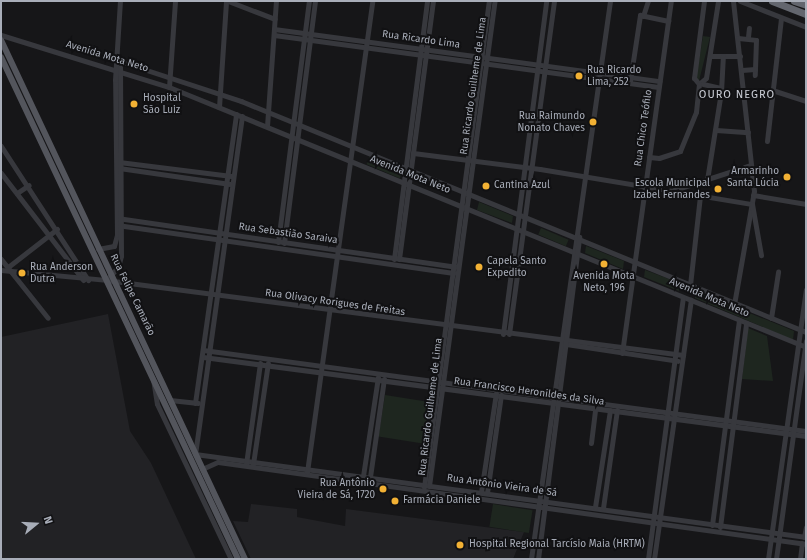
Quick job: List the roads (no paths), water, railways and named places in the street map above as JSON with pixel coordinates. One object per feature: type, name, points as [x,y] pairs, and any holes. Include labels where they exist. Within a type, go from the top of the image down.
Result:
[{"type":"highway","points":[[772,1],[806,14]]},
{"type":"highway","points":[[794,1],[806,6]]},
{"type":"main road","name":"Rua Felipe Camarão","points":[[1,40],[98,249],[116,282],[194,454],[245,559]]},
{"type":"main road","name":"Rua Felipe Camarão","points":[[1,57],[238,559]]},
{"type":"main road","points":[[8,72],[15,80],[18,76]]},
{"type":"main road","points":[[25,106],[28,102],[34,110]]},
{"type":"main road","points":[[181,440],[195,470],[202,469]]},
{"type":"street","points":[[107,283],[120,263],[118,59],[120,1]]},
{"type":"street","points":[[169,87],[176,1]]},
{"type":"street","points":[[219,107],[227,1],[275,19]]},
{"type":"street","points":[[267,126],[276,1]]},
{"type":"street","points":[[308,34],[309,1]]},
{"type":"street","points":[[281,242],[303,67],[315,1]]},
{"type":"street","points":[[307,471],[372,1]]},
{"type":"street","points":[[408,169],[413,153],[424,53],[427,1]]},
{"type":"street","points":[[397,259],[424,53],[433,1]]},
{"type":"street","name":"Rua Ricardo Guilheme de Lima","points":[[489,1],[489,24],[487,61],[467,208],[455,267],[451,272],[423,484],[425,490],[430,485],[444,383],[456,285],[457,273],[455,267],[462,192],[480,60],[489,24],[495,1]]},
{"type":"street","points":[[503,334],[546,1]]},
{"type":"street","points":[[509,334],[554,1]]},
{"type":"street","points":[[531,559],[559,405],[568,342],[570,299],[575,252],[610,1]]},
{"type":"street","points":[[643,16],[648,1]]},
{"type":"street","name":"Rua Chico Teófilo","points":[[623,350],[671,1]]},
{"type":"street","points":[[704,1],[694,78],[701,84],[721,88]]},
{"type":"street","points":[[649,157],[659,158],[680,151],[696,112],[701,84],[711,56],[718,1]]},
{"type":"street","points":[[733,1],[742,70],[754,195],[734,304]]},
{"type":"street","points":[[740,1],[806,27]]},
{"type":"street","points":[[630,80],[632,51],[640,15],[668,21]]},
{"type":"street","points":[[767,141],[781,18]]},
{"type":"street","points":[[748,37],[749,28]]},
{"type":"street","name":"Rua Ricardo Lima","points":[[274,29],[366,45],[660,84]]},
{"type":"street","name":"Avenida Mota Neto","points":[[1,35],[118,69],[169,87],[407,183],[746,323],[799,344],[806,345]]},
{"type":"street","name":"Rua Ricardo Lima","points":[[274,35],[307,40],[366,45]]},
{"type":"street","points":[[738,38],[748,37],[756,42],[755,75]]},
{"type":"street","points":[[711,56],[740,56]]},
{"type":"street","points":[[707,180],[716,130],[723,56]]},
{"type":"street","name":"Avenida Mota Neto","points":[[118,59],[268,112],[469,194],[524,219],[803,331]]},
{"type":"street","points":[[742,70],[755,69]]},
{"type":"street","points":[[772,90],[806,101]]},
{"type":"street","points":[[195,403],[206,358],[210,351],[233,184],[231,176],[236,114]]},
{"type":"street","points":[[194,454],[206,358],[203,350],[210,295],[227,183],[231,176],[242,116]]},
{"type":"street","points":[[716,130],[748,132]]},
{"type":"street","points":[[1,146],[29,185],[88,280]]},
{"type":"street","points":[[413,153],[531,168],[752,204]]},
{"type":"street","points":[[119,162],[231,176]]},
{"type":"street","points":[[672,191],[752,165]]},
{"type":"street","points":[[119,168],[233,184]]},
{"type":"street","points":[[173,169],[173,176]]},
{"type":"street","points":[[1,173],[88,280]]},
{"type":"street","points":[[17,193],[29,185]]},
{"type":"street","points":[[754,195],[806,204]]},
{"type":"street","points":[[690,285],[700,196]]},
{"type":"street","points":[[752,204],[761,255]]},
{"type":"street","name":"Rua Sebastião Saraiva","points":[[119,219],[281,242],[294,247]]},
{"type":"street","points":[[98,249],[114,246],[119,225]]},
{"type":"street","name":"Rua Sebastião Saraiva","points":[[119,225],[225,240],[337,253],[457,273]]},
{"type":"street","points":[[4,270],[57,229]]},
{"type":"street","name":"Rua Sebastião Saraiva","points":[[337,253],[455,267]]},
{"type":"street","points":[[1,258],[4,270]]},
{"type":"street","points":[[4,270],[12,272],[48,318]]},
{"type":"street","name":"Rua Olivacy Rorigues de Freitas","points":[[12,272],[107,283],[116,282],[562,341]]},
{"type":"street","points":[[771,318],[778,272]]},
{"type":"street","points":[[510,275],[517,276]]},
{"type":"street","points":[[450,284],[456,285]]},
{"type":"street","points":[[768,559],[799,344],[803,331],[806,290]]},
{"type":"street","points":[[648,559],[668,419],[683,297]]},
{"type":"street","points":[[538,559],[542,503],[553,404],[570,299]]},
{"type":"street","points":[[654,559],[662,516],[691,300]]},
{"type":"street","points":[[712,526],[739,320]]},
{"type":"street","points":[[720,527],[746,323]]},
{"type":"street","points":[[562,341],[623,350],[639,355],[682,362]]},
{"type":"street","points":[[776,559],[806,345]]},
{"type":"street","points":[[623,350],[640,349],[683,355]]},
{"type":"street","points":[[639,355],[640,349]]},
{"type":"street","name":"Rua Francisco Heronildes da Silva","points":[[203,350],[444,383],[559,405],[675,420],[732,424],[787,431],[806,436]]},
{"type":"street","name":"Rua Francisco Heronildes da Silva","points":[[206,358],[443,390],[560,398],[676,413],[726,424]]},
{"type":"street","points":[[246,464],[261,358]]},
{"type":"street","points":[[253,465],[268,359]]},
{"type":"street","points":[[344,376],[345,370]]},
{"type":"street","points":[[370,477],[380,381],[378,374]]},
{"type":"street","points":[[363,476],[380,381],[384,375]]},
{"type":"street","name":"Rua Felipe Camarão","points":[[153,378],[157,404],[231,559]]},
{"type":"street","points":[[481,492],[498,394]]},
{"type":"street","points":[[487,493],[494,448],[498,394]]},
{"type":"street","points":[[256,396],[263,396]]},
{"type":"street","points":[[170,400],[201,404]]},
{"type":"street","points":[[595,507],[611,405]]},
{"type":"street","points":[[603,508],[618,406]]},
{"type":"street","points":[[591,443],[595,410]]},
{"type":"street","name":"Rua Francisco Heronildes da Silva","points":[[793,432],[806,431]]},
{"type":"street","points":[[488,447],[494,448]]},
{"type":"street","name":"Rua Antônio Vieira de Sá","points":[[194,454],[253,465],[363,476],[481,492],[661,522],[712,526],[779,536],[805,537]]},
{"type":"street","name":"Rua Antônio Vieira de Sá","points":[[202,469],[218,462],[246,464]]},
{"type":"street","name":"Rua Antônio Vieira de Sá","points":[[307,471],[425,490],[542,503],[595,507],[655,515],[712,526]]},
{"type":"street","points":[[718,482],[725,483]]},
{"type":"street","points":[[805,537],[806,527]]},
{"type":"street","name":"Rua Antônio Vieira de Sá","points":[[779,536],[804,543]]},
{"type":"street","points":[[800,559],[804,543]]},
{"type":"place","name":"Rua Ricardo Lima, 252","points":[[579,76]]},
{"type":"place","name":"Hospital São Luiz","points":[[134,104]]},
{"type":"place","name":"Rua Raimundo Nonato Chaves","points":[[593,122]]},
{"type":"place","name":"Armarinho Santa Lúcia","points":[[787,177]]},
{"type":"place","name":"Cantina Azul","points":[[486,186]]},
{"type":"place","name":"Escola Municipal Izabel Fernandes","points":[[718,189]]},
{"type":"place","name":"Avenida Mota Neto, 196","points":[[604,264]]},
{"type":"place","name":"Capela Santo Expedito","points":[[479,267]]},
{"type":"place","name":"Rua Anderson Dutra","points":[[22,273]]},
{"type":"place","name":"Rua Antônio Vieira de Sá, 1720","points":[[383,489]]},
{"type":"place","name":"Farmácia Daniele","points":[[395,501]]},
{"type":"place","name":"Hospital Regional Tarcísio Maia (HRTM)","points":[[460,545]]},
{"type":"district","name":"OURO NEGRO","points":[[737,95]]}]
